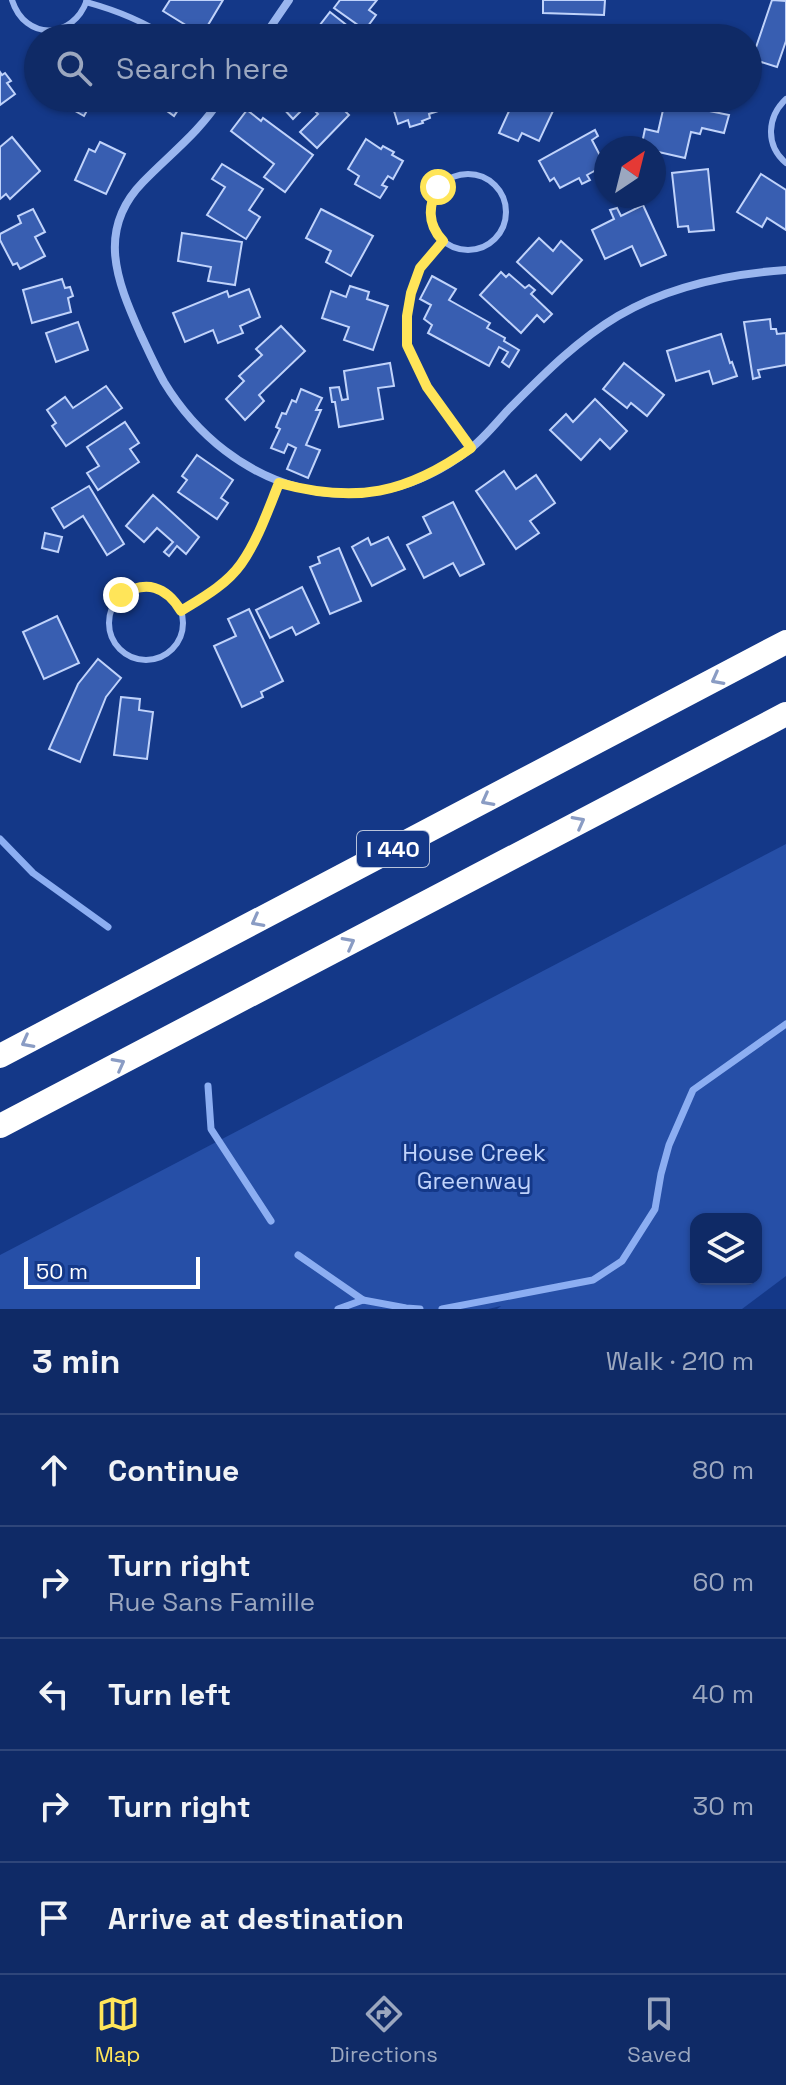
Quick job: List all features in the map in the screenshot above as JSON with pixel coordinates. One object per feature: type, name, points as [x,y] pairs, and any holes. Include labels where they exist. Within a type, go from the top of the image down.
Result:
[{"type":"highway","name":"I 440","points":[[0,1056],[786,642]]},
{"type":"highway","name":"I 440","points":[[0,1126],[786,714]]},
{"type":"street","points":[[273,24],[289,0]]},
{"type":"street","points":[[212,112],[193,135],[141,183],[125,205],[115,238],[115,267],[125,299],[154,366],[175,399],[201,431],[225,452],[279,483],[325,493],[352,494],[406,484],[431,474],[471,448],[572,349],[638,305],[698,282],[786,270]]},
{"type":"lane","points":[[12,0],[18,14],[28,24]]},
{"type":"lane","points":[[71,24],[86,1],[145,24]]},
{"type":"lane","points":[[786,99],[772,119],[770,132],[773,146],[786,163]]},
{"type":"lane","points":[[459,174],[484,177],[495,184],[506,206],[506,219],[494,241],[483,248],[470,250],[458,249],[443,241],[431,223],[429,211],[438,187],[459,174]]},
{"type":"lane","points":[[443,241],[420,268],[411,293],[407,345],[427,387],[471,448]]},
{"type":"lane","points":[[181,611],[206,596],[240,566],[265,519],[279,483]]},
{"type":"lane","points":[[155,587],[175,600],[181,611],[181,635],[166,655],[141,660],[119,649],[112,639],[109,627],[114,604],[121,595],[132,589],[155,587]]},
{"type":"green space","name":"House Creek Greenway","points":[[786,844],[786,1276],[742,1309],[497,1309],[501,1306],[488,1309],[0,1309],[0,1255]]},
{"type":"building","points":[[170,0],[223,0],[209,24],[184,24],[163,11]]},
{"type":"building","points":[[340,0],[377,0],[369,10],[376,15],[369,24],[357,24],[334,8]]},
{"type":"building","points":[[543,0],[605,0],[604,15],[543,13]]},
{"type":"building","points":[[772,0],[786,1],[786,41],[777,67],[762,62],[762,30]]},
{"type":"building","points":[[330,12],[345,24],[321,24]]},
{"type":"building","points":[[0,72],[11,81],[7,83],[15,94],[0,105]]},
{"type":"building","points":[[245,112],[250,112],[261,121],[263,118],[313,155],[285,192],[264,177],[274,164],[231,131]]},
{"type":"building","points":[[287,112],[300,112],[293,119]]},
{"type":"building","points":[[316,112],[346,112],[349,115],[317,148],[300,132],[318,114]]},
{"type":"building","points":[[394,112],[435,112],[429,114],[430,118],[423,123],[410,127],[408,120],[398,124]]},
{"type":"building","points":[[509,112],[552,112],[539,141],[522,133],[518,141],[499,133]]},
{"type":"building","points":[[663,112],[729,115],[724,133],[702,128],[700,134],[691,132],[685,158],[666,154],[666,136],[644,136],[645,129],[658,132]]},
{"type":"building","points":[[595,130],[598,136],[592,140],[594,171],[587,175],[590,180],[582,184],[579,178],[560,188],[554,178],[550,181],[539,161]]},
{"type":"building","points":[[12,137],[40,171],[10,199],[6,194],[0,199],[0,147]]},
{"type":"building","points":[[366,139],[381,149],[383,146],[394,152],[392,155],[403,161],[393,179],[388,176],[382,185],[387,187],[380,198],[355,184],[359,176],[348,169]]},
{"type":"building","points":[[100,142],[125,154],[106,194],[75,180],[89,149],[95,152]]},
{"type":"building","points":[[222,164],[263,189],[249,210],[260,217],[246,239],[207,215],[225,187],[212,179]]},
{"type":"building","points":[[708,169],[714,230],[689,232],[688,226],[678,227],[672,173]]},
{"type":"building","points":[[761,174],[786,190],[786,230],[767,218],[762,227],[737,212]]},
{"type":"building","points":[[617,208],[621,216],[644,208],[666,255],[641,266],[632,246],[605,259],[592,230],[614,219],[610,210]]},
{"type":"building","points":[[33,209],[45,232],[35,237],[45,256],[20,269],[17,263],[13,265],[0,234],[21,223],[18,216]]},
{"type":"building","points":[[321,209],[373,236],[351,276],[326,262],[331,251],[306,238]]},
{"type":"building","points":[[182,233],[242,242],[235,285],[208,281],[211,267],[178,261]]},
{"type":"building","points":[[539,238],[553,251],[561,241],[582,260],[552,294],[517,262]]},
{"type":"building","points":[[501,272],[506,277],[509,274],[525,288],[529,285],[535,290],[531,294],[552,314],[544,322],[537,315],[521,333],[480,295]]},
{"type":"building","points":[[432,276],[456,289],[449,300],[490,323],[487,328],[519,350],[509,367],[502,362],[508,352],[499,347],[489,366],[428,333],[432,325],[424,319],[431,305],[420,299]]},
{"type":"building","points":[[62,279],[73,296],[68,298],[71,312],[32,323],[23,290]]},
{"type":"building","points":[[350,286],[369,292],[367,299],[388,306],[373,350],[344,340],[349,327],[322,318],[331,291],[346,297]]},
{"type":"building","points":[[249,289],[260,317],[240,326],[243,333],[218,343],[213,330],[185,342],[173,313],[227,291],[229,297]]},
{"type":"building","points":[[770,319],[771,329],[776,329],[777,334],[786,333],[786,365],[758,370],[760,377],[753,379],[744,322]]},
{"type":"building","points":[[78,322],[88,350],[56,362],[46,333]]},
{"type":"building","points":[[281,326],[305,351],[259,395],[264,401],[245,420],[226,399],[244,381],[239,376],[262,355],[256,349]]},
{"type":"building","points":[[721,334],[737,376],[713,384],[709,371],[676,381],[667,351]]},
{"type":"building","points":[[390,363],[394,386],[378,388],[383,419],[339,427],[330,388],[339,387],[342,400],[348,399],[344,371]]},
{"type":"building","points":[[624,363],[664,395],[647,416],[631,403],[627,408],[603,389]]},
{"type":"building","points":[[106,386],[122,408],[66,446],[52,426],[56,423],[47,410],[65,397],[73,408]]},
{"type":"building","points":[[301,389],[322,398],[316,410],[321,410],[306,445],[320,450],[308,478],[287,469],[296,448],[288,444],[284,453],[271,448],[280,429],[276,427],[282,413],[286,414],[292,400],[296,402]]},
{"type":"building","points":[[595,399],[627,431],[610,449],[600,439],[581,460],[550,430],[566,414],[573,422]]},
{"type":"building","points":[[125,422],[139,443],[130,449],[139,462],[98,490],[87,473],[99,466],[87,447]]},
{"type":"building","points":[[197,455],[233,480],[221,498],[228,503],[217,519],[178,492],[187,480],[182,476]]},
{"type":"building","points":[[504,471],[516,489],[536,475],[555,503],[530,521],[539,533],[516,549],[476,491]]},
{"type":"building","points":[[89,486],[124,544],[107,555],[83,516],[64,528],[52,508]]},
{"type":"building","points":[[153,495],[199,537],[186,554],[177,546],[169,556],[164,552],[173,542],[157,528],[144,542],[126,526]]},
{"type":"building","points":[[453,502],[484,564],[460,576],[453,563],[424,578],[407,545],[431,533],[423,517]]},
{"type":"building","points":[[45,533],[62,537],[58,552],[42,548]]},
{"type":"building","points":[[388,537],[405,569],[372,586],[352,547],[368,538],[371,545]]},
{"type":"building","points":[[339,548],[361,601],[330,614],[310,567],[320,563],[318,557]]},
{"type":"building","points":[[302,587],[319,623],[296,635],[292,627],[270,638],[256,610]]},
{"type":"building","points":[[249,609],[283,681],[261,692],[263,697],[242,707],[214,646],[236,636],[228,619]]},
{"type":"building","points":[[57,616],[79,663],[44,679],[23,632]]},
{"type":"building","points":[[98,659],[121,678],[106,697],[80,762],[49,749],[78,684]]},
{"type":"building","points":[[121,697],[140,699],[139,710],[153,712],[147,759],[114,755]]},
{"type":"waterway","points":[[0,839],[33,873],[108,927]]},
{"type":"waterway","points":[[442,1309],[593,1280],[622,1261],[655,1209],[669,1145],[693,1090],[786,1024]]},
{"type":"waterway","points":[[208,1086],[211,1129],[271,1221]]},
{"type":"waterway","points":[[298,1255],[363,1300]]},
{"type":"waterway","points":[[338,1309],[363,1300],[420,1309]]},
{"type":"route","points":[[121,595],[143,586],[155,587],[175,600],[181,611],[206,596],[240,566],[265,519],[279,483],[325,493],[352,494],[378,490],[431,474],[471,448],[427,387],[407,345],[411,293],[420,268],[443,241],[431,223],[429,211],[438,187]]}]
